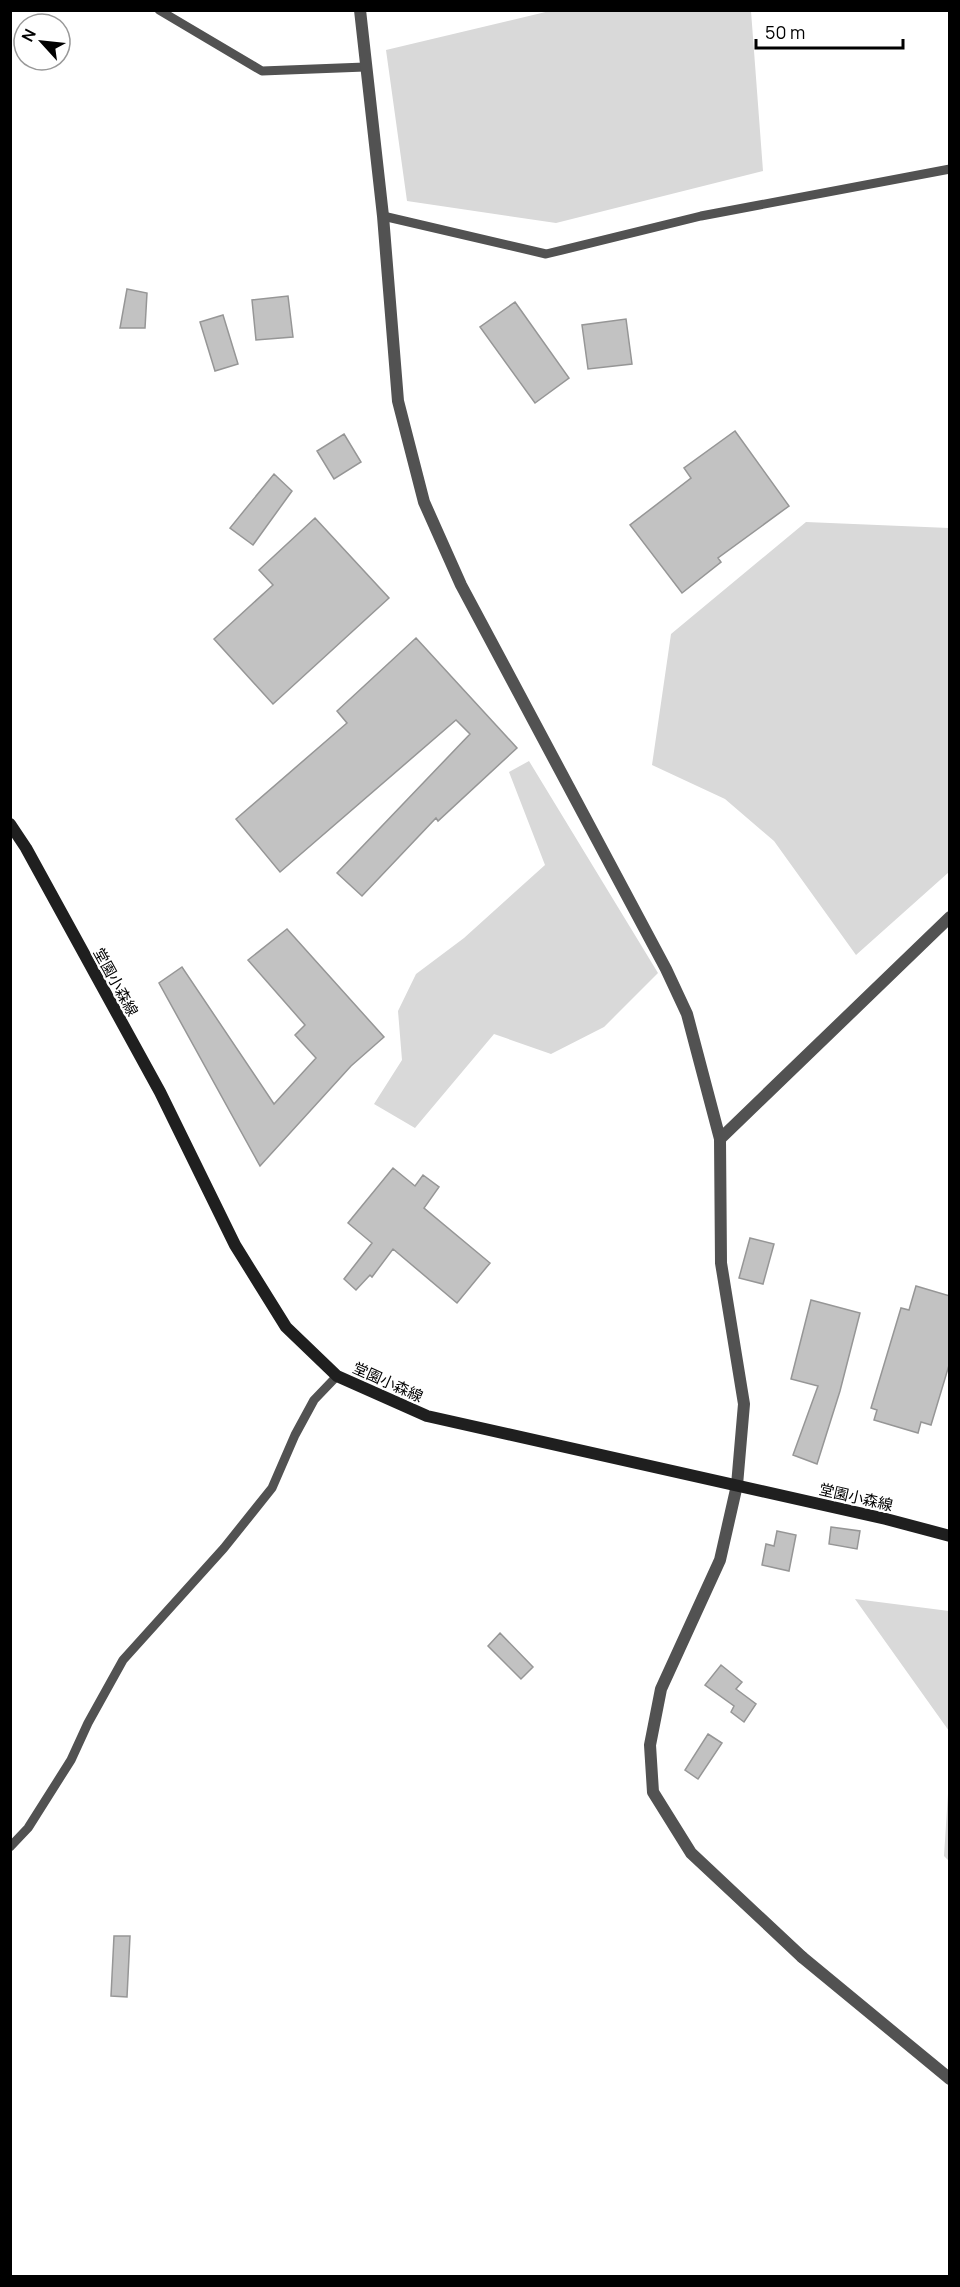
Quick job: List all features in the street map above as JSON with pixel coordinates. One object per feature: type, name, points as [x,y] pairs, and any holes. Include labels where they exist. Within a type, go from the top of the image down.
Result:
[{"type":"main road","name":"堂園小森線","points":[[10,824],[26,848],[160,1092],[235,1245],[286,1327],[337,1376],[427,1416],[886,1518],[950,1536]]},
{"type":"street","points":[[360,10],[382,216],[398,401],[424,502],[461,585],[679,996],[687,1014],[720,1139],[721,1263],[744,1404],[737,1485],[720,1560],[661,1689],[650,1745],[653,1792],[691,1853],[802,1957],[950,2079]]},
{"type":"street","points":[[720,1139],[950,917]]},
{"type":"lane","points":[[159,10],[262,71],[365,67]]},
{"type":"lane","points":[[382,216],[546,254],[701,216],[950,169]]},
{"type":"lane","points":[[10,1847],[28,1828],[71,1760],[88,1723],[123,1660],[224,1548],[272,1488],[294,1434],[314,1400],[337,1376]]},
{"type":"shaded area","points":[[554,10],[751,11],[763,171],[556,223],[407,201],[386,50]]},
{"type":"shaded area","points":[[806,522],[949,528],[949,872],[856,955],[774,841],[725,799],[652,765],[671,634]]},
{"type":"shaded area","points":[[529,761],[658,973],[604,1027],[551,1054],[494,1034],[415,1128],[374,1104],[402,1060],[398,1011],[416,974],[464,938],[545,865],[509,772]]},
{"type":"shaded area","points":[[855,1599],[949,1611],[949,1731]]},
{"type":"shaded area","points":[[949,1778],[949,1861],[944,1856]]},
{"type":"building","points":[[127,289],[147,293],[145,328],[120,328]]},
{"type":"building","points":[[288,296],[293,337],[256,340],[252,300]]},
{"type":"building","points":[[515,302],[569,378],[535,403],[480,327]]},
{"type":"building","points":[[223,315],[238,364],[215,371],[200,322]]},
{"type":"building","points":[[626,319],[632,364],[588,369],[582,325]]},
{"type":"building","points":[[735,431],[789,506],[718,558],[721,562],[682,593],[630,525],[691,478],[684,468]]},
{"type":"building","points":[[344,434],[361,462],[334,479],[317,451]]},
{"type":"building","points":[[274,474],[292,491],[253,545],[230,528]]},
{"type":"building","points":[[315,518],[389,598],[273,704],[214,639],[273,585],[259,570]]},
{"type":"building","points":[[416,638],[517,748],[438,821],[436,818],[362,896],[337,873],[470,734],[456,720],[280,872],[236,819],[347,723],[337,711]]},
{"type":"building","points":[[287,929],[384,1037],[351,1066],[260,1166],[159,983],[182,967],[274,1104],[316,1058],[295,1035],[305,1025],[248,960]]},
{"type":"building","points":[[393,1168],[415,1186],[423,1175],[439,1187],[424,1208],[490,1263],[457,1303],[393,1249],[372,1277],[370,1275],[356,1290],[344,1279],[372,1243],[348,1223]]},
{"type":"building","points":[[750,1238],[774,1244],[763,1284],[739,1278]]},
{"type":"building","points":[[916,1286],[950,1296],[950,1362],[931,1425],[921,1422],[918,1433],[874,1420],[877,1410],[871,1408],[901,1308],[909,1310]]},
{"type":"building","points":[[811,1300],[860,1313],[840,1391],[817,1464],[793,1455],[818,1386],[791,1379]]},
{"type":"building","points":[[831,1527],[860,1531],[857,1549],[829,1544]]},
{"type":"building","points":[[777,1531],[796,1535],[789,1571],[762,1565],[766,1544],[774,1546]]},
{"type":"building","points":[[500,1633],[533,1667],[521,1679],[488,1646]]},
{"type":"building","points":[[721,1665],[742,1682],[736,1689],[756,1704],[744,1722],[731,1712],[734,1706],[705,1685]]},
{"type":"building","points":[[708,1734],[722,1743],[698,1779],[685,1770]]},
{"type":"building","points":[[114,1936],[130,1936],[127,1997],[111,1996]]}]
